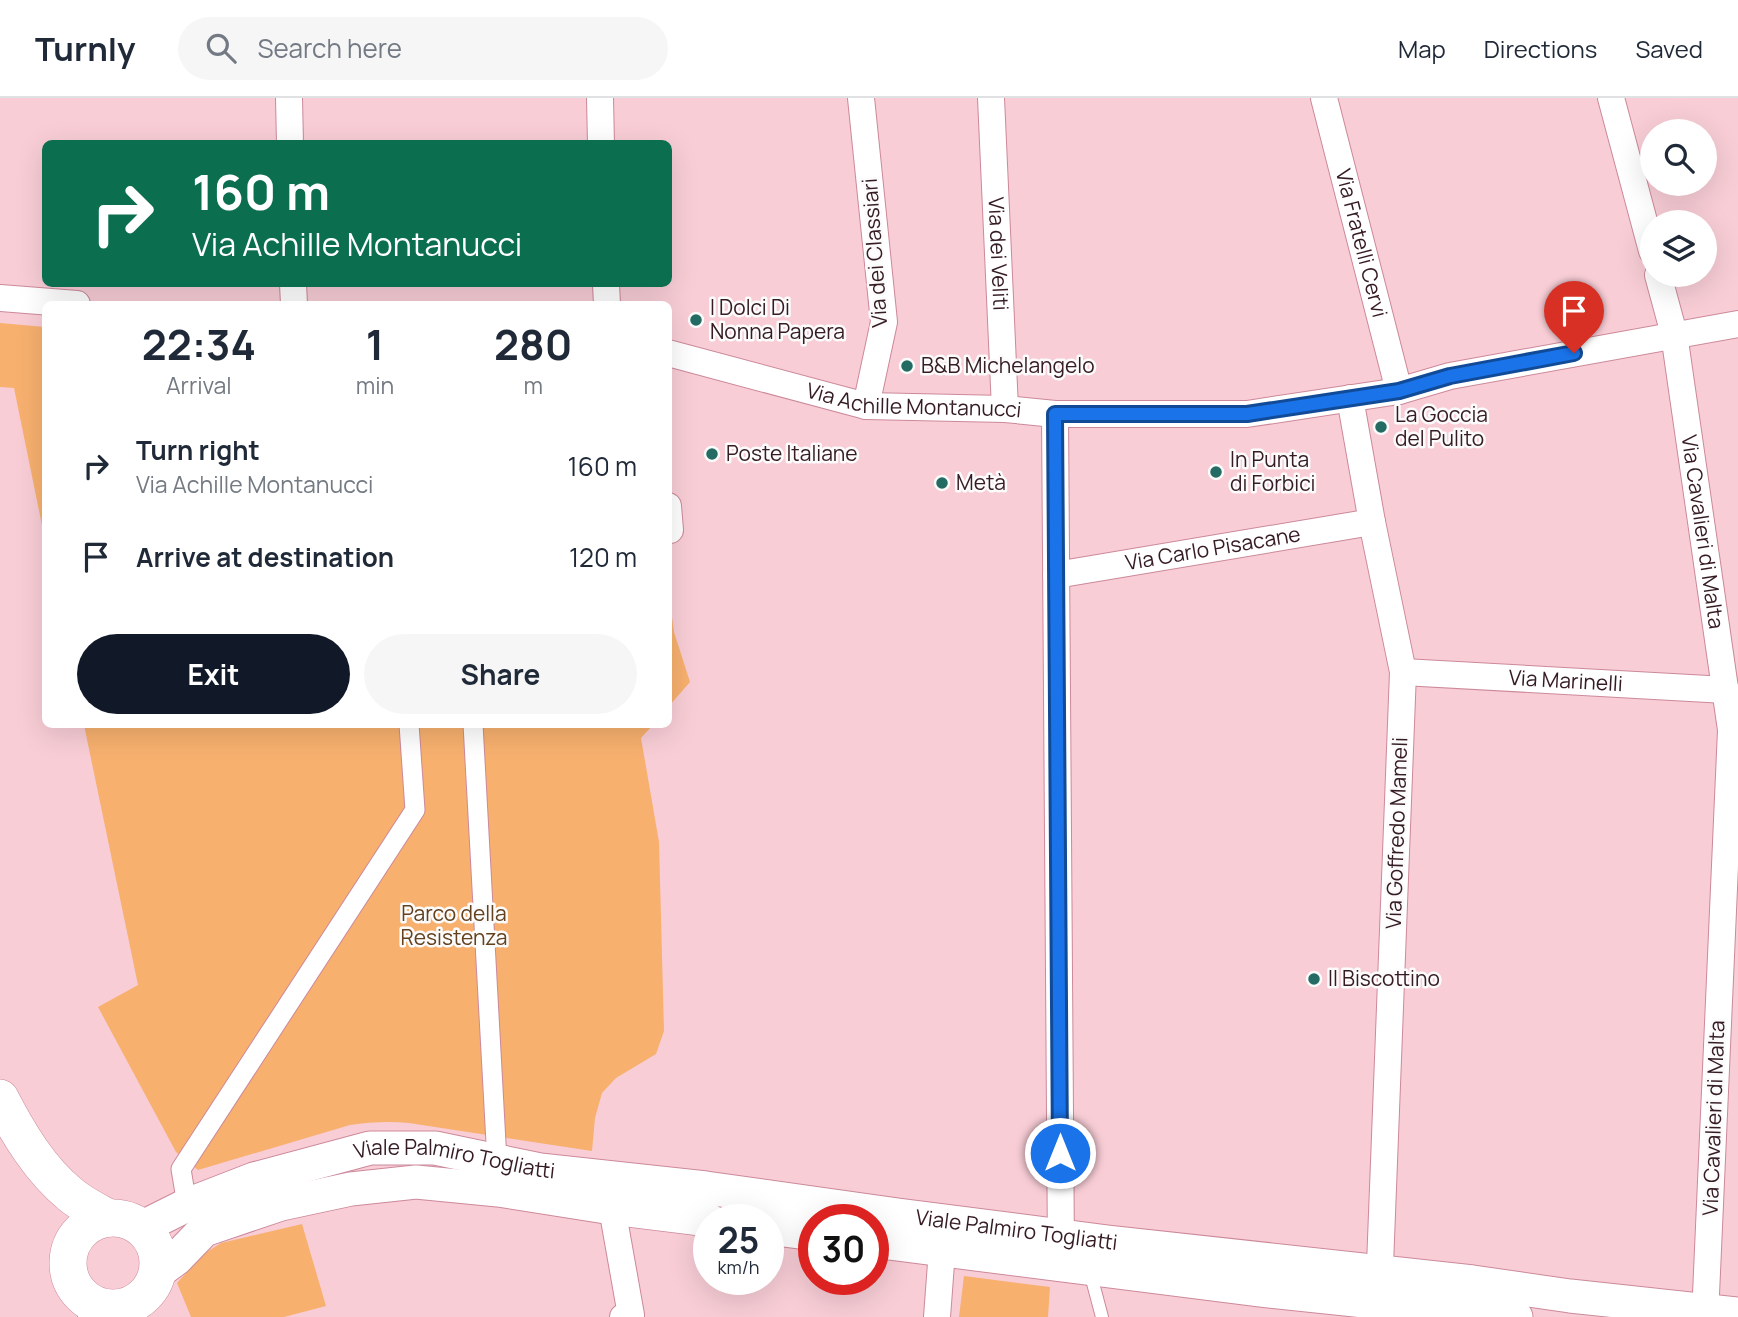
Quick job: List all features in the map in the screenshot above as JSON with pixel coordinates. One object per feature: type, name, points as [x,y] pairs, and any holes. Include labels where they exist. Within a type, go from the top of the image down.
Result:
[{"type":"main road","points":[[8,1113],[38,1159],[68,1193],[89,1208],[125,1223],[153,1241],[158,1258],[152,1293],[128,1305],[108,1307],[98,1313],[75,1285],[69,1268],[70,1251],[61,1227],[32,1173],[8,1113]]},
{"type":"main road","points":[[70,1251],[79,1235],[98,1220],[125,1223]]},
{"type":"street","points":[[289,98],[290,140]]},
{"type":"street","points":[[600,98],[601,140]]},
{"type":"street","name":"Via dei Classiari","points":[[861,98],[884,322],[866,406]]},
{"type":"street","name":"Via dei Veliti","points":[[990,98],[1005,409]]},
{"type":"street","name":"Via Fratelli Cervi","points":[[1324,98],[1399,391]]},
{"type":"street","points":[[1611,98],[1641,210]]},
{"type":"street","name":"Via Cavalieri di Malta","points":[[1661,287],[1674,334],[1726,619],[1726,690],[1731,730],[1732,856],[1716,1314]]},
{"type":"street","points":[[0,298],[42,301]]},
{"type":"street","name":"Via Achille Montanucci","points":[[672,359],[866,406],[1005,409],[1055,414],[1247,414],[1399,391],[1450,376],[1738,324]]},
{"type":"street","name":"Via Goffredo Mameli","points":[[1350,398],[1403,672],[1367,1300]]},
{"type":"street","points":[[1055,414],[1070,1256]]},
{"type":"street","name":"Via Carlo Pisacane","points":[[1056,575],[1372,522]]},
{"type":"street","name":"Via Marinelli","points":[[1403,672],[1726,690]]},
{"type":"street","points":[[187,1205],[181,1169],[415,810],[409,728]]},
{"type":"street","points":[[473,728],[497,1161]]},
{"type":"street","name":"Viale Palmiro Togliatti","points":[[125,1223],[187,1205],[254,1179],[370,1148],[435,1149],[540,1170],[706,1188],[1070,1256],[1367,1300],[1516,1317]]},
{"type":"street","name":"Viale Palmiro Togliatti","points":[[152,1293],[176,1259],[204,1230],[281,1204],[351,1189],[416,1182],[498,1190],[693,1218]]},
{"type":"street","points":[[612,1208],[631,1315],[623,1317]]},
{"type":"street","name":"Viale Palmiro Togliatti","points":[[889,1243],[942,1250],[1070,1256]]},
{"type":"street","points":[[937,1317],[942,1250]]},
{"type":"street","name":"Viale Palmiro Togliatti","points":[[1367,1300],[1473,1282],[1716,1314]]},
{"type":"lane","points":[[1070,1256],[1102,1317]]},
{"type":"green space","points":[[0,323],[42,327],[42,525],[14,388],[0,387]]},
{"type":"green space","points":[[672,617],[674,632],[690,682],[672,703]]},
{"type":"green space","name":"Parco della Resistenza","points":[[85,728],[650,728],[641,738],[659,842],[664,1031],[656,1054],[616,1078],[602,1093],[595,1118],[592,1151],[387,1122],[350,1125],[198,1170],[176,1152],[98,1007],[138,985]]},
{"type":"green space","points":[[302,1224],[326,1306],[284,1317],[191,1317],[177,1283],[202,1255],[221,1243]]},
{"type":"green space","points":[[964,1276],[1050,1287],[1048,1317],[959,1317]]},
{"type":"place","name":"I Dolci Di Nonna Papera","points":[[696,320]]},
{"type":"place","name":"B&B Michelangelo","points":[[907,366]]},
{"type":"place","name":"La Goccia del Pulito","points":[[1381,427]]},
{"type":"place","name":"Poste Italiane","points":[[712,454]]},
{"type":"place","name":"In Punta di Forbici","points":[[1216,472]]},
{"type":"place","name":"Metà","points":[[942,483]]},
{"type":"place","name":"Il Biscottino","points":[[1314,979]]},
{"type":"route","points":[[1060,1153],[1055,414],[1247,414],[1399,391],[1450,376],[1574,353]]}]
